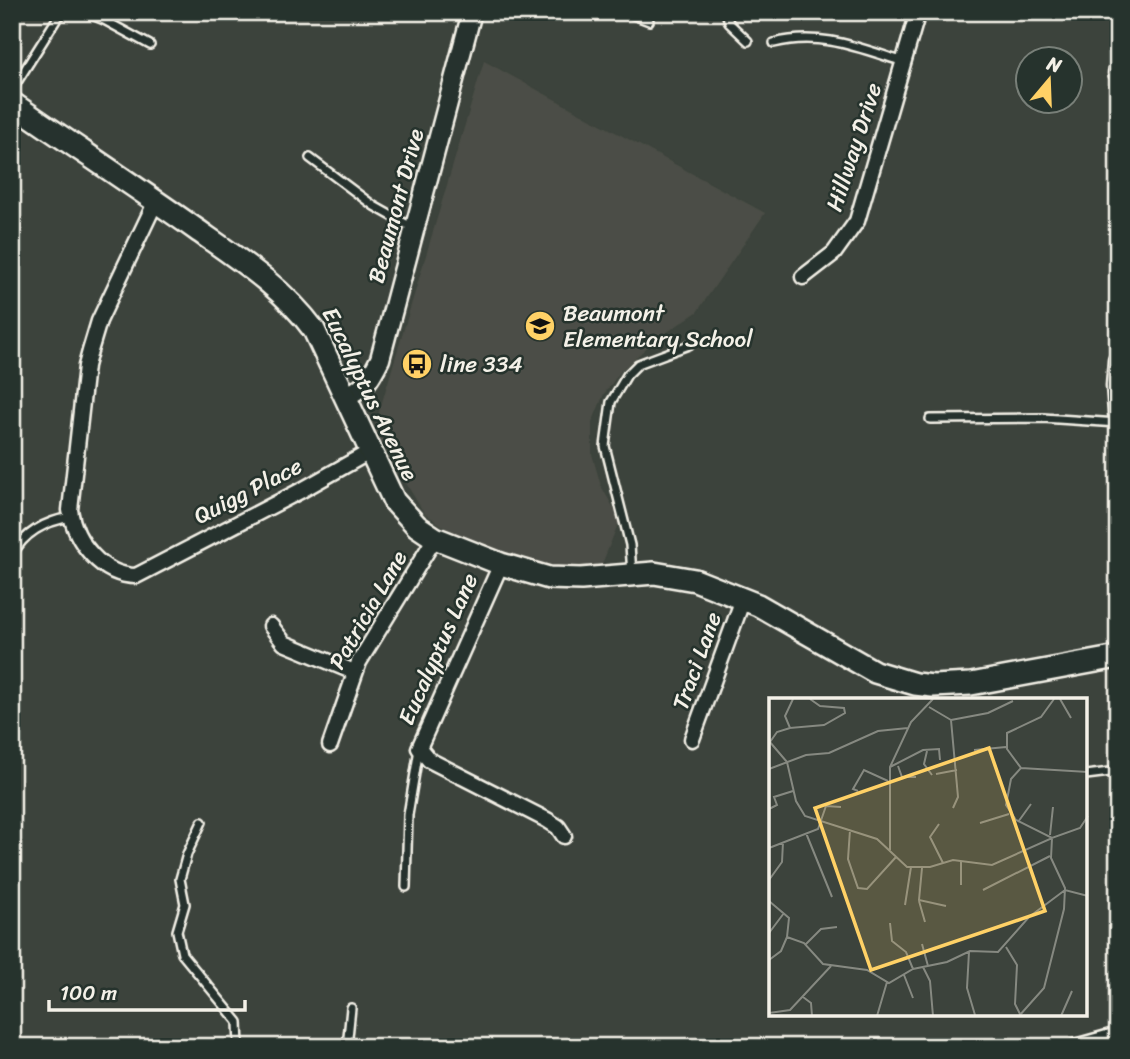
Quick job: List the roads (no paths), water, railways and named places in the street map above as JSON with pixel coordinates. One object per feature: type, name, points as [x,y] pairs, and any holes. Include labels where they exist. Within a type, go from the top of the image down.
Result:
[{"type":"main road","name":"Eucalyptus Avenue","points":[[12,103],[156,201],[275,286],[297,306],[314,330],[394,501],[416,526],[435,538],[501,564],[541,576],[566,579],[654,573],[686,577],[743,598],[802,628],[860,664],[891,678],[915,684],[971,684],[1118,657]]},
{"type":"street","name":"Beaumont Drive","points":[[345,397],[369,381],[380,359],[471,12]]},
{"type":"street","name":"Hillway Drive","points":[[803,277],[834,253],[857,222],[918,12]]},
{"type":"street","points":[[71,517],[86,366],[99,321],[156,201]]},
{"type":"street","points":[[1118,361],[1118,413]]},
{"type":"street","name":"Quigg Place","points":[[71,517],[83,544],[94,558],[126,576],[136,576],[302,490],[370,451]]},
{"type":"street","name":"Patricia Lane","points":[[330,746],[355,672],[435,538]]},
{"type":"street","name":"Eucalyptus Lane","points":[[501,564],[419,748],[429,760],[547,820],[558,827],[564,836]]},
{"type":"street","name":"Traci Lane","points":[[692,739],[743,598]]},
{"type":"street","points":[[271,626],[284,643],[355,672]]},
{"type":"street","points":[[1075,1047],[1118,1035]]},
{"type":"lane","points":[[12,90],[58,17],[66,12]]},
{"type":"lane","points":[[84,12],[150,46]]},
{"type":"lane","points":[[625,12],[649,21]]},
{"type":"lane","points":[[726,12],[729,23],[748,41]]},
{"type":"lane","points":[[774,43],[790,39],[832,39],[904,62]]},
{"type":"lane","points":[[310,158],[374,206],[415,229]]},
{"type":"lane","points":[[632,575],[630,545],[605,446],[611,402],[622,382],[638,364],[689,345]]},
{"type":"lane","points":[[930,419],[1043,418],[1118,424]]},
{"type":"lane","points":[[12,556],[19,544],[34,531],[52,521],[71,517]]},
{"type":"lane","points":[[406,887],[408,815],[419,748]]},
{"type":"lane","points":[[1088,775],[1118,771]]},
{"type":"lane","points":[[202,822],[187,854],[180,878],[184,904],[177,931],[182,954],[238,1022],[239,1047]]},
{"type":"lane","points":[[347,1047],[351,1008]]},
{"type":"place","name":"Beaumont Elementary School","points":[[540,326]]},
{"type":"place","name":"line 334","points":[[417,364]]}]
